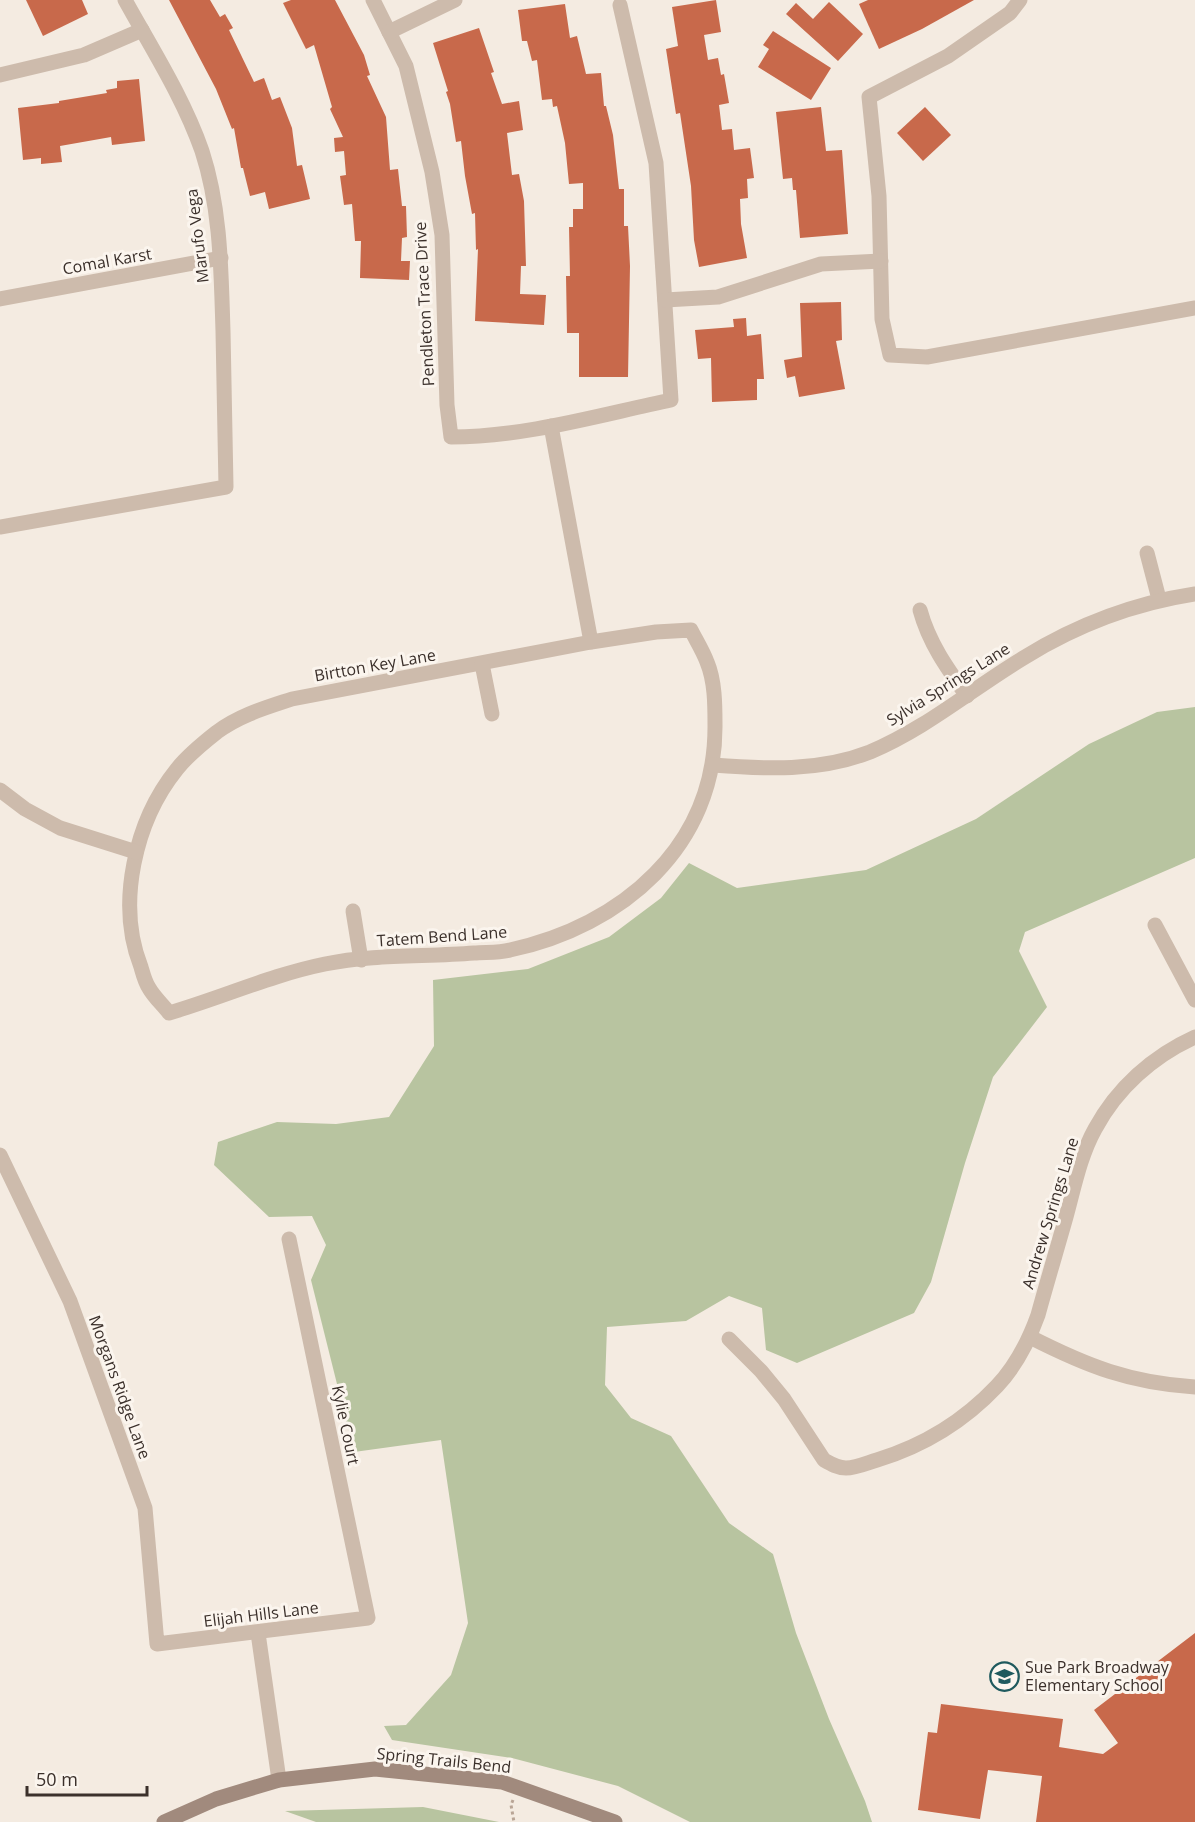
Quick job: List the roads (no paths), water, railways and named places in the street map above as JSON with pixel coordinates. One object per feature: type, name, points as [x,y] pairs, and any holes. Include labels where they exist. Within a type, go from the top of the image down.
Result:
[{"type":"street","name":"Marufo Vega","points":[[0,527],[226,487],[221,258],[215,208],[202,151],[169,77],[125,0]]},
{"type":"street","name":"Pendleton Trace Drive","points":[[373,0],[406,66],[432,172],[442,235],[447,405],[451,437],[482,437],[551,426]]},
{"type":"street","points":[[390,32],[455,0]]},
{"type":"street","points":[[1020,0],[1010,13],[948,56],[869,97],[871,138],[879,196],[882,320],[890,355],[927,357],[1195,308]]},
{"type":"street","points":[[591,642],[551,426],[671,400],[656,163],[620,5]]},
{"type":"street","points":[[0,75],[84,55],[142,30]]},
{"type":"street","name":"Comal Karst","points":[[0,299],[221,258]]},
{"type":"street","points":[[665,300],[718,297],[821,264],[881,261]]},
{"type":"street","points":[[1148,553],[1159,600]]},
{"type":"street","name":"Sylvia Springs Lane","points":[[712,765],[784,770],[838,761],[868,752],[913,731],[1025,656],[1075,631],[1123,611],[1159,600],[1195,594]]},
{"type":"street","points":[[920,610],[925,629],[937,653],[967,696]]},
{"type":"street","name":"Birtton Key Lane","points":[[169,1013],[148,988],[137,957],[131,930],[130,899],[136,852],[159,797],[177,769],[218,731],[248,713],[292,699],[591,642],[691,630]]},
{"type":"street","name":"Tatem Bend Lane","points":[[169,1013],[202,1004],[243,987],[326,963],[509,951],[550,939],[588,924],[624,902],[652,877],[676,849],[694,818],[712,765],[715,740],[715,701],[708,663],[691,630]]},
{"type":"street","points":[[483,664],[492,714]]},
{"type":"street","points":[[0,790],[25,809],[60,828],[136,852]]},
{"type":"street","points":[[353,911],[360,960]]},
{"type":"street","points":[[1155,926],[1195,1000]]},
{"type":"street","name":"Andrew Springs Lane","points":[[729,1339],[761,1371],[784,1399],[824,1460],[834,1466],[845,1468],[860,1466],[895,1455],[930,1439],[968,1414],[999,1385],[1030,1337],[1081,1164],[1094,1130],[1113,1099],[1140,1072],[1175,1046],[1195,1037]]},
{"type":"street","name":"Morgans Ridge Lane","points":[[0,1155],[70,1301],[145,1508],[157,1644]]},
{"type":"street","name":"Kylie Court","points":[[289,1239],[368,1618]]},
{"type":"street","points":[[1030,1337],[1091,1366],[1135,1380],[1195,1387]]},
{"type":"street","name":"Elijah Hills Lane","points":[[157,1644],[368,1618]]},
{"type":"street","points":[[258,1633],[279,1780]]},
{"type":"street","name":"Spring Trails Bend","points":[[164,1822],[216,1799],[279,1780],[375,1769],[502,1782],[615,1822]]},
{"type":"place","name":"Sue Park Broadway Elementary School","points":[[1004,1676]]}]
